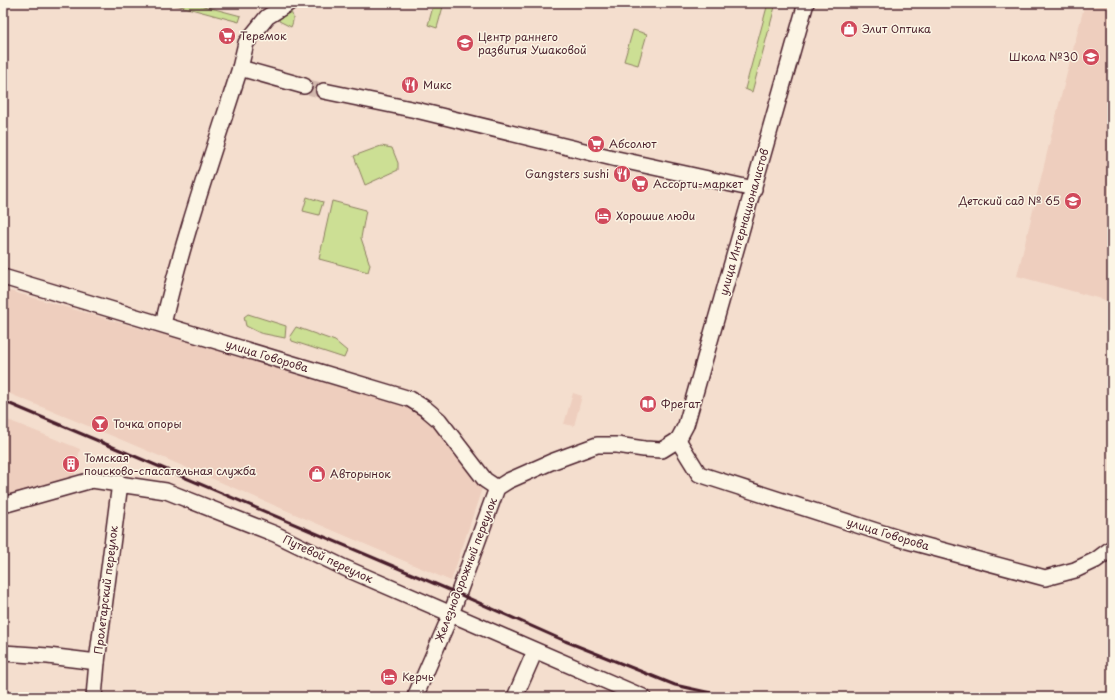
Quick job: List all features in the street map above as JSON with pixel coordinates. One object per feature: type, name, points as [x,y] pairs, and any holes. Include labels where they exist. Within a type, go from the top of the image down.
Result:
[{"type":"street","points":[[163,324],[188,234],[240,68],[246,43],[267,17],[289,3]]},
{"type":"street","name":"улица Интернационалистов","points":[[678,440],[686,425],[806,3]]},
{"type":"street","points":[[240,68],[304,86]]},
{"type":"street","points":[[324,91],[416,110],[617,159],[754,189]]},
{"type":"street","name":"улица Говорова","points":[[3,277],[410,399],[426,409],[439,420],[485,480],[497,488]]},
{"type":"street","name":"улица Говорова","points":[[678,440],[699,474],[904,540],[1045,578],[1075,570],[1096,560],[1112,548]]},
{"type":"street","name":"Железнодорожный переулок","points":[[415,697],[451,614],[497,488],[508,481],[551,462],[597,445],[617,445],[662,450],[678,440]]},
{"type":"street","name":"Путевой переулок","points":[[3,505],[92,480],[166,491],[275,534],[345,568],[643,697]]},
{"type":"street","name":"Пролетарский переулок","points":[[94,697],[120,484]]},
{"type":"street","points":[[515,697],[535,651]]},
{"type":"street","points":[[3,653],[48,656],[98,662]]},
{"type":"shaded area","name":"Детский сад № 65","points":[[1085,3],[1112,3],[1112,302],[1017,276]]},
{"type":"shaded area","points":[[3,289],[153,332],[184,337],[294,374],[408,406],[423,415],[435,425],[482,488],[451,581],[122,440],[3,391]]},
{"type":"shaded area","points":[[573,393],[582,396],[574,426],[564,424]]},
{"type":"shaded area","points":[[3,418],[80,449],[73,481],[3,501]]},
{"type":"green space","points":[[169,3],[192,3],[241,16],[239,22]]},
{"type":"green space","points":[[434,3],[444,3],[437,28],[428,25]]},
{"type":"green space","points":[[768,3],[776,3],[752,92],[745,89]]},
{"type":"green space","points":[[289,9],[293,18],[291,27],[279,21],[281,15]]},
{"type":"green space","points":[[633,30],[647,34],[638,65],[624,61]]},
{"type":"green space","points":[[381,146],[392,148],[398,163],[398,170],[365,185],[354,156]]},
{"type":"green space","points":[[307,197],[323,202],[319,215],[303,211]]},
{"type":"green space","points":[[332,201],[366,210],[361,238],[370,265],[368,272],[319,259]]},
{"type":"green space","points":[[248,314],[286,326],[285,338],[260,333],[246,326],[244,317]]},
{"type":"green space","points":[[296,327],[335,341],[347,351],[344,358],[292,341],[290,336]]},
{"type":"tunnel","points":[[304,86],[324,91]]},
{"type":"railway","points":[[3,401],[459,594],[565,641],[675,685],[729,697]]},
{"type":"place","name":"Элит Оптика","points":[[849,29]]},
{"type":"place","name":"Теремок","points":[[227,36]]},
{"type":"place","name":"Центр раннего развития Ушаковой","points":[[465,43]]},
{"type":"place","name":"Школа №30","points":[[1091,57]]},
{"type":"place","name":"Микс","points":[[410,85]]},
{"type":"place","name":"Абсолют","points":[[596,144]]},
{"type":"place","name":"Gangsters sushi","points":[[622,174]]},
{"type":"place","name":"Ассорти-маркет","points":[[640,184]]},
{"type":"place","name":"Детский сад № 65","points":[[1073,201]]},
{"type":"place","name":"Хорошие люди","points":[[603,216]]},
{"type":"place","name":"Фрегат","points":[[648,404]]},
{"type":"place","name":"Точка опоры","points":[[100,424]]},
{"type":"place","name":"Томская поисково-спасательная служба","points":[[71,464]]},
{"type":"place","name":"Авторынок","points":[[317,474]]},
{"type":"place","name":"Керчь","points":[[389,677]]}]
